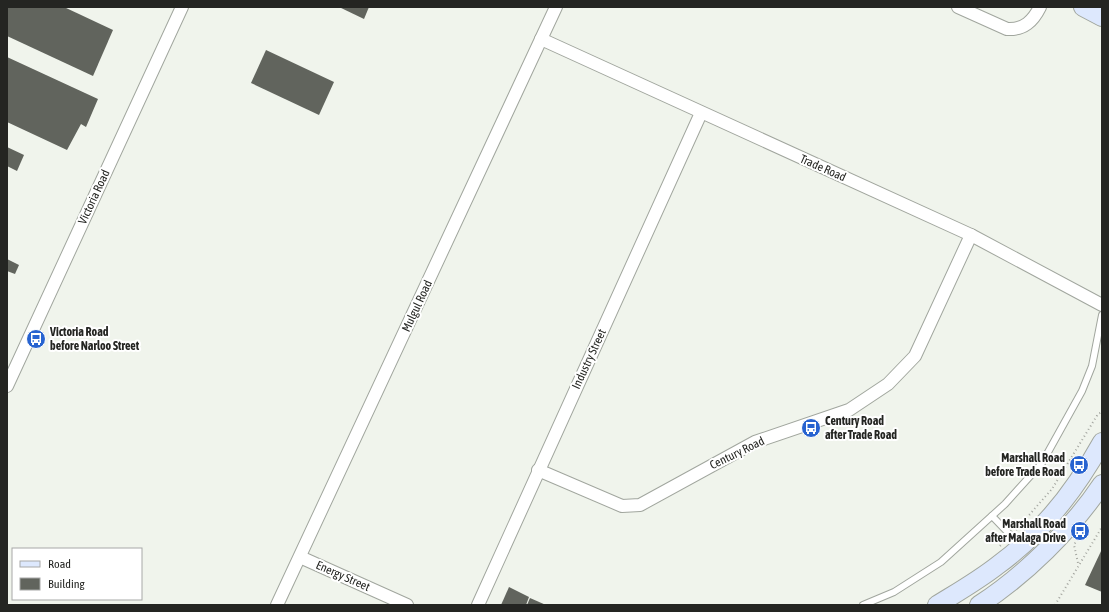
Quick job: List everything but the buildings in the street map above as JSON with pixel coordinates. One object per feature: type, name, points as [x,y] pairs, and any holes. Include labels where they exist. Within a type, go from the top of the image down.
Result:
[{"type":"main road","points":[[1083,7],[1102,17]]},
{"type":"main road","points":[[937,605],[980,579],[1016,540],[1060,507],[1087,468],[1102,442]]},
{"type":"main road","points":[[979,605],[1011,583],[1029,566],[1089,503],[1102,484]]},
{"type":"street","name":"Victoria Road","points":[[7,386],[182,7]]},
{"type":"street","name":"Mulgul Road","points":[[276,605],[300,557],[556,7]]},
{"type":"street","points":[[958,7],[1007,29],[1015,30],[1030,23],[1040,7]]},
{"type":"street","name":"Trade Road","points":[[541,39],[971,235],[1102,305]]},
{"type":"street","name":"Industry Street","points":[[478,605],[701,113]]},
{"type":"street","name":"Century Road","points":[[538,470],[622,506],[640,506],[756,442],[849,410],[888,384],[915,356],[971,235]]},
{"type":"street","name":"Energy Street","points":[[300,557],[407,605]]},
{"type":"lane","points":[[863,605],[894,592],[941,562],[992,516],[1042,463],[1082,391],[1092,366],[1102,315]]},
{"type":"lane","points":[[992,516],[1016,540]]},
{"type":"path","points":[[999,550],[1000,544],[1016,540],[1052,489],[1098,414],[1102,412]]},
{"type":"path","points":[[1055,605],[1078,564],[1102,527]]},
{"type":"path","points":[[1077,538],[1074,545],[1078,564]]},
{"type":"place","name":"Victoria Road before Narloo Street","points":[[36,339]]},
{"type":"place","name":"Century Road after Trade Road","points":[[811,428]]},
{"type":"place","name":"Marshall Road before Trade Road","points":[[1079,465]]},
{"type":"place","name":"Marshall Road after Malaga Drive","points":[[1080,531]]}]
